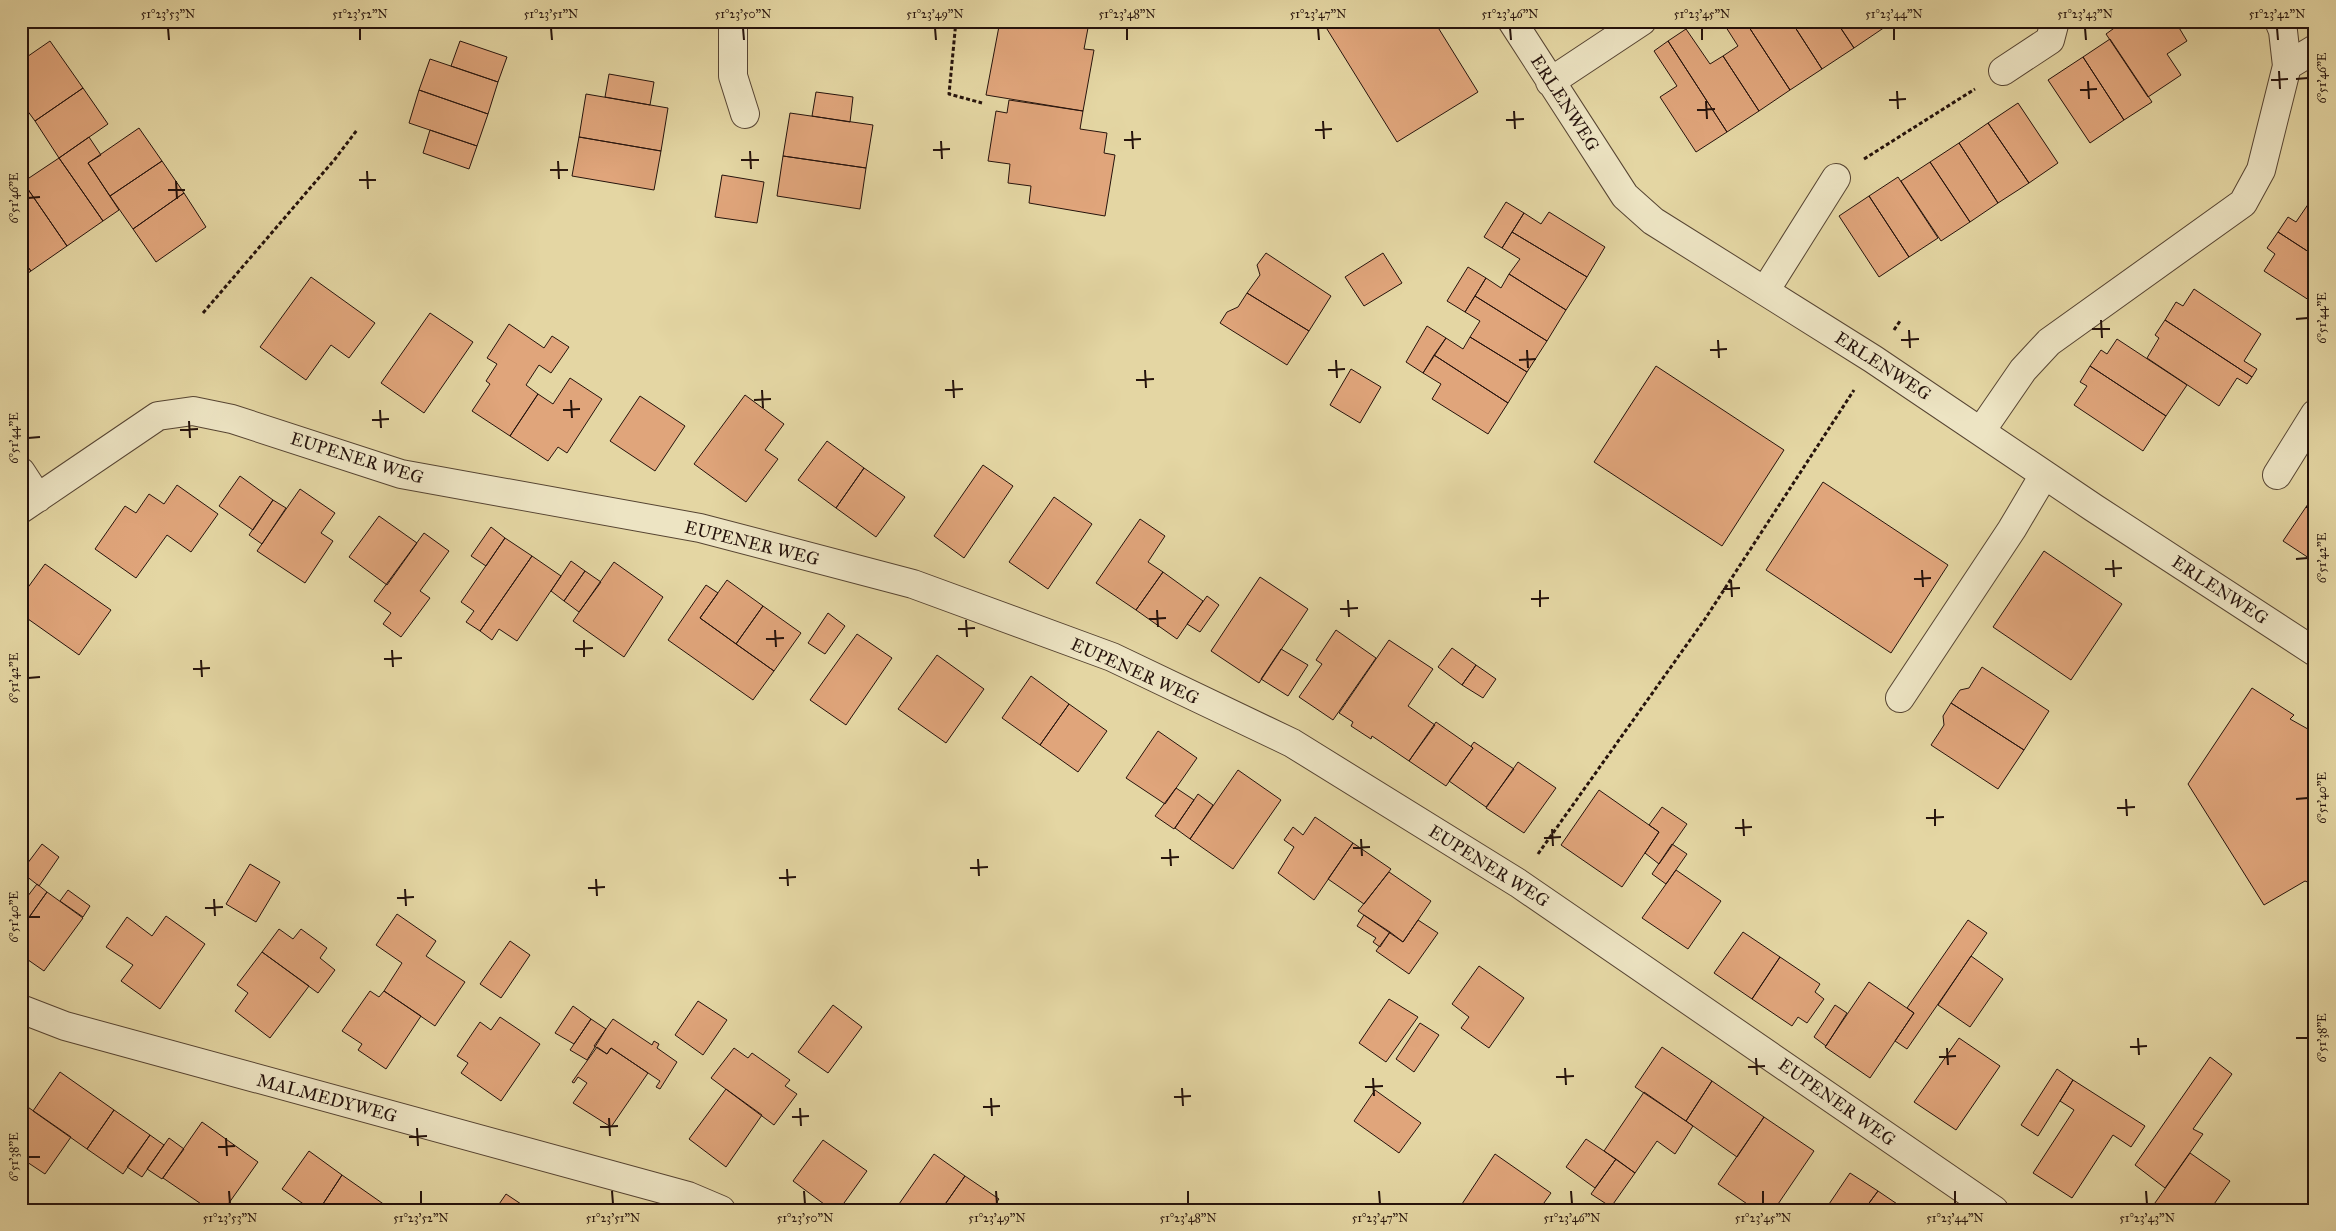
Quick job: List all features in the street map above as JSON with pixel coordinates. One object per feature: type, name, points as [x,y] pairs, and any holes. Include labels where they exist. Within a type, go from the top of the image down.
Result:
[{"type":"street","points":[[733,21],[734,76],[745,114]]},
{"type":"street","name":"ERLENWEG","points":[[1512,21],[1625,196],[1653,221],[1873,359],[2044,475],[2315,652]]},
{"type":"street","points":[[1550,82],[1642,21]]},
{"type":"street","points":[[2002,71],[2050,40],[2055,21]]},
{"type":"street","points":[[1981,431],[2023,370],[2049,342],[2243,203],[2261,170],[2287,66],[2283,31],[2279,21]]},
{"type":"street","points":[[2287,66],[2315,49]]},
{"type":"street","points":[[1765,291],[1836,178]]},
{"type":"street","name":"EUPENER WEG","points":[[30,504],[158,416],[193,410],[232,419],[401,474],[700,528],[913,584],[1112,657],[1292,743],[1518,883],[1994,1210]]},
{"type":"street","points":[[2277,475],[2315,414]]},
{"type":"street","points":[[21,472],[30,504]]},
{"type":"street","points":[[1900,698],[2012,529],[2044,475]]},
{"type":"street","name":"MALMEDYWEG","points":[[21,1009],[65,1026],[688,1196],[720,1210]]},
{"type":"path","points":[[956,21],[949,94],[982,103]]},
{"type":"path","points":[[976,21],[980,22]]},
{"type":"path","points":[[1836,178],[2002,71]]},
{"type":"path","points":[[203,313],[335,159],[357,130]]},
{"type":"path","points":[[1518,883],[1705,619],[1873,359],[1900,321]]},
{"type":"building","points":[[651,21],[686,21],[686,25]]},
{"type":"building","points":[[780,21],[817,21],[817,22],[781,25]]},
{"type":"building","points":[[1000,21],[1067,21],[1088,28],[1084,49],[1094,50],[1083,111],[986,95]]},
{"type":"building","points":[[1322,21],[1434,21],[1478,92],[1397,142]]},
{"type":"building","points":[[1722,21],[1745,21],[1790,90],[1759,111],[1723,56],[1738,46]]},
{"type":"building","points":[[1745,21],[1770,21],[1772,23],[1775,21],[1791,21],[1822,69],[1790,90]]},
{"type":"building","points":[[1791,21],[1836,21],[1854,48],[1822,69]]},
{"type":"building","points":[[1836,21],[1881,21],[1885,27],[1854,48]]},
{"type":"building","points":[[1881,21],[1894,21],[1885,27]]},
{"type":"building","points":[[2124,21],[2175,21],[2187,41],[2167,54],[2181,75],[2148,97],[2106,34]]},
{"type":"building","points":[[1686,29],[1710,64],[1723,56],[1759,111],[1727,132],[1668,41]]},
{"type":"building","points":[[2110,39],[2152,102],[2124,120],[2083,57]]},
{"type":"building","points":[[50,41],[83,88],[35,121],[21,102],[21,61]]},
{"type":"building","points":[[460,41],[507,57],[498,82],[451,66]]},
{"type":"building","points":[[1668,41],[1727,132],[1696,152],[1660,97],[1677,86],[1654,51]]},
{"type":"building","points":[[2083,57],[2124,120],[2090,143],[2048,80]]},
{"type":"building","points":[[430,59],[498,82],[488,114],[419,90]]},
{"type":"building","points":[[609,74],[654,82],[650,105],[605,97]]},
{"type":"building","points":[[83,88],[108,124],[59,158],[35,121]]},
{"type":"building","points":[[419,90],[488,114],[477,146],[409,123]]},
{"type":"building","points":[[816,92],[853,97],[850,122],[812,116]]},
{"type":"building","points":[[586,94],[668,108],[661,151],[579,137]]},
{"type":"building","points":[[1009,100],[1083,111],[1080,129],[1107,133],[1104,153],[1115,155],[1105,216],[1029,203],[1031,186],[1008,183],[1010,164],[988,161],[996,111],[1007,113]]},
{"type":"building","points":[[2018,103],[2058,163],[2029,183],[1988,123]]},
{"type":"building","points":[[790,113],[873,125],[866,168],[783,156]]},
{"type":"building","points":[[1988,123],[2029,183],[1998,203],[1959,143]]},
{"type":"building","points":[[139,128],[162,161],[110,196],[88,163]]},
{"type":"building","points":[[430,130],[477,146],[469,169],[423,153]]},
{"type":"building","points":[[89,137],[101,155],[88,163],[119,210],[103,221],[59,158]]},
{"type":"building","points":[[579,137],[661,151],[654,190],[572,176]]},
{"type":"building","points":[[1959,143],[1998,203],[1970,222],[1930,162]]},
{"type":"building","points":[[783,156],[866,168],[860,209],[777,196]]},
{"type":"building","points":[[59,158],[103,221],[67,246],[23,182]]},
{"type":"building","points":[[162,161],[184,193],[133,229],[110,196]]},
{"type":"building","points":[[1930,162],[1970,222],[1941,241],[1901,181]]},
{"type":"building","points":[[722,175],[764,182],[757,223],[715,217]]},
{"type":"building","points":[[1898,177],[1938,238],[1909,257],[1869,196]]},
{"type":"building","points":[[23,182],[67,246],[31,271],[21,258],[21,184]]},
{"type":"building","points":[[184,193],[206,227],[156,262],[133,229]]},
{"type":"building","points":[[1869,196],[1909,257],[1879,277],[1839,216]]},
{"type":"building","points":[[1506,202],[1524,213],[1502,248],[1484,237]]},
{"type":"building","points":[[2309,203],[2315,206],[2315,256],[2278,232],[2288,217],[2296,222]]},
{"type":"building","points":[[1549,212],[1605,247],[1587,277],[1512,232],[1524,213],[1541,224]]},
{"type":"building","points":[[1512,232],[1587,277],[1566,310],[1509,274],[1520,259],[1502,248]]},
{"type":"building","points":[[2278,232],[2315,256],[2315,304],[2264,271],[2275,254],[2267,248]]},
{"type":"building","points":[[1266,253],[1331,296],[1309,331],[1247,293],[1260,275],[1257,265]]},
{"type":"building","points":[[1383,253],[1402,283],[1364,306],[1345,277]]},
{"type":"building","points":[[21,258],[31,271],[21,278]]},
{"type":"building","points":[[1468,267],[1486,278],[1465,312],[1447,301]]},
{"type":"building","points":[[1509,274],[1566,310],[1547,341],[1475,296],[1486,278],[1501,288]]},
{"type":"building","points":[[311,277],[375,323],[349,358],[331,345],[306,380],[260,347]]},
{"type":"building","points":[[2194,289],[2261,334],[2244,361],[2257,369],[2252,377],[2165,320],[2176,302],[2183,306]]},
{"type":"building","points":[[1247,293],[1309,331],[1287,365],[1220,323],[1227,312],[1238,307]]},
{"type":"building","points":[[1475,296],[1547,341],[1527,372],[1470,337],[1480,321],[1465,312]]},
{"type":"building","points":[[430,313],[473,342],[424,413],[381,383]]},
{"type":"building","points":[[2165,320],[2252,377],[2247,384],[2237,378],[2219,406],[2147,358],[2159,338],[2155,335]]},
{"type":"building","points":[[509,324],[544,348],[552,336],[569,347],[551,373],[539,365],[526,385],[538,394],[510,436],[472,411],[490,384],[486,381],[497,364],[487,358]]},
{"type":"building","points":[[1427,326],[1446,338],[1423,373],[1406,362]]},
{"type":"building","points":[[1470,337],[1527,372],[1508,403],[1434,355],[1446,338],[1463,349]]},
{"type":"building","points":[[2117,339],[2187,385],[2166,416],[2090,366],[2101,350],[2107,354]]},
{"type":"building","points":[[1434,355],[1508,403],[1488,434],[1432,399],[1441,384],[1423,373]]},
{"type":"building","points":[[1656,366],[1784,450],[1722,546],[1594,462]]},
{"type":"building","points":[[2090,366],[2166,416],[2143,451],[2074,405],[2087,386],[2080,382]]},
{"type":"building","points":[[1351,369],[1381,387],[1360,423],[1330,405]]},
{"type":"building","points":[[570,378],[602,399],[567,453],[558,447],[548,461],[510,436],[538,394],[553,404]]},
{"type":"building","points":[[745,395],[784,424],[765,450],[778,459],[746,502],[694,464]]},
{"type":"building","points":[[640,396],[685,426],[655,471],[610,441]]},
{"type":"building","points":[[827,441],[864,468],[836,508],[798,480]]},
{"type":"building","points":[[983,465],[1013,486],[964,558],[934,536]]},
{"type":"building","points":[[864,468],[905,497],[876,537],[836,508]]},
{"type":"building","points":[[240,476],[273,500],[253,530],[219,506]]},
{"type":"building","points":[[1823,482],[1948,565],[1891,653],[1766,570]]},
{"type":"building","points":[[177,485],[218,514],[191,552],[167,535],[136,578],[95,549],[125,506],[136,513],[149,494],[164,504]]},
{"type":"building","points":[[300,489],[335,513],[321,533],[333,541],[305,583],[257,551]]},
{"type":"building","points":[[2315,494],[2315,512],[2306,507]]},
{"type":"building","points":[[1054,497],[1092,524],[1048,589],[1009,562]]},
{"type":"building","points":[[273,500],[286,508],[262,544],[249,535]]},
{"type":"building","points":[[2306,507],[2315,512],[2315,562],[2283,541]]},
{"type":"building","points":[[379,516],[417,543],[387,585],[349,557]]},
{"type":"building","points":[[1140,519],[1165,536],[1148,562],[1163,572],[1136,610],[1096,583]]},
{"type":"building","points":[[491,527],[505,538],[486,566],[471,556]]},
{"type":"building","points":[[424,533],[449,551],[420,591],[430,598],[401,637],[383,624],[391,613],[374,601]]},
{"type":"building","points":[[505,538],[532,556],[480,631],[466,622],[474,611],[461,602]]},
{"type":"building","points":[[2044,551],[2122,604],[2071,680],[1993,627]]},
{"type":"building","points":[[532,556],[561,576],[517,641],[499,629],[492,640],[480,631]]},
{"type":"building","points":[[571,561],[585,571],[564,601],[551,591]]},
{"type":"building","points":[[614,562],[663,597],[624,657],[573,621]]},
{"type":"building","points":[[45,564],[111,610],[79,655],[21,614],[21,597]]},
{"type":"building","points":[[585,571],[601,582],[579,612],[564,601]]},
{"type":"building","points":[[1163,572],[1203,601],[1177,639],[1136,610]]},
{"type":"building","points":[[1260,577],[1308,609],[1259,683],[1211,651]]},
{"type":"building","points":[[727,580],[763,606],[736,644],[700,618]]},
{"type":"building","points":[[706,585],[718,593],[700,618],[774,671],[753,700],[668,640]]},
{"type":"building","points":[[1207,596],[1219,605],[1200,632],[1187,624]]},
{"type":"building","points":[[763,606],[801,633],[774,671],[736,644]]},
{"type":"building","points":[[828,613],[845,626],[825,654],[808,643]]},
{"type":"building","points":[[1336,630],[1376,658],[1333,720],[1299,697],[1322,664],[1316,660]]},
{"type":"building","points":[[857,634],[892,658],[846,725],[810,700]]},
{"type":"building","points":[[1389,640],[1433,669],[1408,706],[1435,725],[1409,761],[1372,736],[1371,739],[1351,726],[1353,722],[1339,713]]},
{"type":"building","points":[[1452,648],[1476,665],[1462,685],[1438,667]]},
{"type":"building","points":[[1281,649],[1308,665],[1288,696],[1261,679]]},
{"type":"building","points":[[937,655],[984,689],[946,743],[898,709]]},
{"type":"building","points":[[1476,665],[1496,679],[1483,698],[1462,685]]},
{"type":"building","points":[[1982,667],[2049,711],[2024,750],[1951,703],[1960,690],[1969,688]]},
{"type":"building","points":[[1031,676],[1069,704],[1040,745],[1002,718]]},
{"type":"building","points":[[2252,688],[2294,715],[2290,719],[2315,733],[2315,756],[2310,763],[2309,804],[2315,813],[2315,885],[2305,881],[2264,905],[2188,784]]},
{"type":"building","points":[[1951,703],[2024,750],[1998,789],[1931,745],[1944,725],[1943,716]]},
{"type":"building","points":[[1069,704],[1107,731],[1078,772],[1040,745]]},
{"type":"building","points":[[1436,722],[1473,748],[1446,786],[1409,761]]},
{"type":"building","points":[[1158,731],[1197,758],[1165,804],[1126,778]]},
{"type":"building","points":[[1474,742],[1514,769],[1486,807],[1449,781],[1473,748],[1471,746]]},
{"type":"building","points":[[1518,762],[1556,788],[1524,833],[1486,808]]},
{"type":"building","points":[[1238,770],[1281,800],[1233,869],[1190,839]]},
{"type":"building","points":[[1176,788],[1194,800],[1174,829],[1155,816]]},
{"type":"building","points":[[1599,790],[1659,832],[1622,887],[1561,845]]},
{"type":"building","points":[[1198,794],[1213,805],[1190,839],[1175,828]]},
{"type":"building","points":[[1662,807],[1687,824],[1659,864],[1645,853],[1659,832],[1649,825]]},
{"type":"building","points":[[1315,817],[1353,843],[1314,900],[1278,873],[1294,847],[1284,840],[1293,827],[1303,835]]},
{"type":"building","points":[[1353,843],[1391,869],[1364,904],[1328,879]]},
{"type":"building","points":[[42,844],[59,857],[39,886],[21,872]]},
{"type":"building","points":[[1672,844],[1687,854],[1666,884],[1652,874]]},
{"type":"building","points":[[250,864],[280,882],[256,922],[226,904]]},
{"type":"building","points":[[1676,870],[1721,901],[1688,949],[1642,918]]},
{"type":"building","points":[[1389,872],[1431,901],[1403,942],[1358,911]]},
{"type":"building","points":[[37,884],[47,892],[22,927],[21,905]]},
{"type":"building","points":[[68,890],[90,906],[83,917],[60,901]]},
{"type":"building","points":[[47,892],[83,918],[44,971],[21,955],[21,929]]},
{"type":"building","points":[[397,914],[436,941],[426,956],[465,982],[435,1026],[384,991],[402,963],[376,945]]},
{"type":"building","points":[[1364,915],[1390,932],[1380,947],[1373,942],[1376,938],[1357,926]]},
{"type":"building","points":[[166,916],[205,944],[160,1009],[121,981],[133,965],[106,947],[127,917],[152,936]]},
{"type":"building","points":[[1418,920],[1438,933],[1409,974],[1376,951],[1390,932],[1403,942]]},
{"type":"building","points":[[1968,920],[1987,933],[1907,1049],[1895,1041],[1914,1013],[1907,1008]]},
{"type":"building","points":[[279,929],[293,939],[301,929],[327,948],[320,958],[335,970],[318,993],[262,952]]},
{"type":"building","points":[[1743,932],[1780,957],[1752,999],[1714,973]]},
{"type":"building","points":[[510,941],[530,955],[501,998],[480,984]]},
{"type":"building","points":[[262,952],[309,986],[270,1038],[235,1011],[248,993],[237,985]]},
{"type":"building","points":[[1971,956],[2003,979],[1970,1027],[1938,1005]]},
{"type":"building","points":[[1780,957],[1820,984],[1815,992],[1824,999],[1807,1023],[1798,1017],[1792,1026],[1752,999]]},
{"type":"building","points":[[1479,966],[1524,998],[1489,1048],[1461,1028],[1469,1017],[1452,1004]]},
{"type":"building","points":[[1869,982],[1914,1013],[1870,1078],[1825,1047]]},
{"type":"building","points":[[370,991],[379,997],[384,991],[421,1016],[386,1069],[358,1050],[362,1044],[342,1031]]},
{"type":"building","points":[[1389,999],[1418,1017],[1386,1062],[1359,1043]]},
{"type":"building","points":[[698,1001],[727,1020],[703,1055],[675,1035]]},
{"type":"building","points":[[833,1005],[862,1027],[828,1073],[798,1052]]},
{"type":"building","points":[[1835,1005],[1847,1013],[1826,1046],[1814,1037]]},
{"type":"building","points":[[573,1006],[591,1019],[574,1044],[555,1033]]},
{"type":"building","points":[[500,1017],[540,1044],[501,1101],[461,1073],[468,1063],[457,1056],[480,1022],[491,1030]]},
{"type":"building","points":[[591,1019],[606,1029],[587,1060],[570,1050]]},
{"type":"building","points":[[613,1019],[652,1045],[654,1041],[659,1044],[657,1048],[677,1062],[660,1089],[656,1087],[660,1081],[611,1048],[607,1054],[594,1046]]},
{"type":"building","points":[[1420,1023],[1439,1035],[1414,1072],[1396,1059]]},
{"type":"building","points":[[1959,1038],[2000,1066],[1956,1130],[1914,1102]]},
{"type":"building","points":[[597,1047],[607,1054],[611,1048],[648,1073],[611,1127],[573,1103],[587,1083],[578,1077],[574,1083],[572,1082]]},
{"type":"building","points":[[1662,1047],[1712,1081],[1686,1121],[1635,1087]]},
{"type":"building","points":[[734,1048],[748,1058],[752,1053],[790,1080],[785,1086],[797,1094],[774,1125],[711,1078]]},
{"type":"building","points":[[2210,1057],[2232,1074],[2193,1129],[2203,1134],[2165,1188],[2135,1165]]},
{"type":"building","points":[[2057,1069],[2073,1080],[2038,1136],[2021,1125]]},
{"type":"building","points":[[60,1072],[114,1110],[87,1149],[33,1111]]},
{"type":"building","points":[[2073,1080],[2145,1126],[2131,1147],[2113,1135],[2072,1198],[2033,1173],[2074,1110],[2060,1101]]},
{"type":"building","points":[[1712,1081],[1764,1117],[1737,1157],[1686,1121]]},
{"type":"building","points":[[726,1089],[762,1115],[726,1167],[689,1139]]},
{"type":"building","points":[[1375,1090],[1421,1123],[1399,1153],[1354,1121]]},
{"type":"building","points":[[1644,1092],[1693,1126],[1675,1154],[1657,1141],[1635,1173],[1604,1151]]},
{"type":"building","points":[[22,1103],[71,1137],[45,1174],[21,1158]]},
{"type":"building","points":[[114,1110],[150,1135],[123,1174],[87,1149]]},
{"type":"building","points":[[1764,1117],[1814,1151],[1774,1210],[1756,1210],[1718,1184]]},
{"type":"building","points":[[202,1122],[258,1162],[224,1210],[210,1210],[163,1178]]},
{"type":"building","points":[[150,1135],[164,1145],[142,1177],[127,1167]]},
{"type":"building","points":[[169,1138],[184,1149],[162,1179],[147,1169]]},
{"type":"building","points":[[1586,1139],[1616,1159],[1595,1188],[1566,1167]]},
{"type":"building","points":[[823,1140],[867,1171],[839,1210],[832,1210],[793,1181]]},
{"type":"building","points":[[309,1151],[342,1175],[319,1210],[312,1210],[282,1189]]},
{"type":"building","points":[[2190,1153],[2230,1181],[2210,1210],[2150,1210]]},
{"type":"building","points":[[934,1154],[965,1176],[941,1210],[908,1210],[899,1204]]},
{"type":"building","points":[[1495,1154],[1551,1193],[1539,1210],[1458,1210]]},
{"type":"building","points":[[1616,1159],[1635,1173],[1611,1207],[1591,1194]]},
{"type":"building","points":[[1850,1173],[1878,1191],[1864,1210],[1825,1210]]},
{"type":"building","points":[[342,1175],[392,1210],[319,1210]]},
{"type":"building","points":[[965,1176],[999,1199],[991,1210],[941,1210]]},
{"type":"building","points":[[1878,1191],[1906,1210],[1864,1210]]},
{"type":"building","points":[[506,1194],[530,1210],[495,1210]]}]
